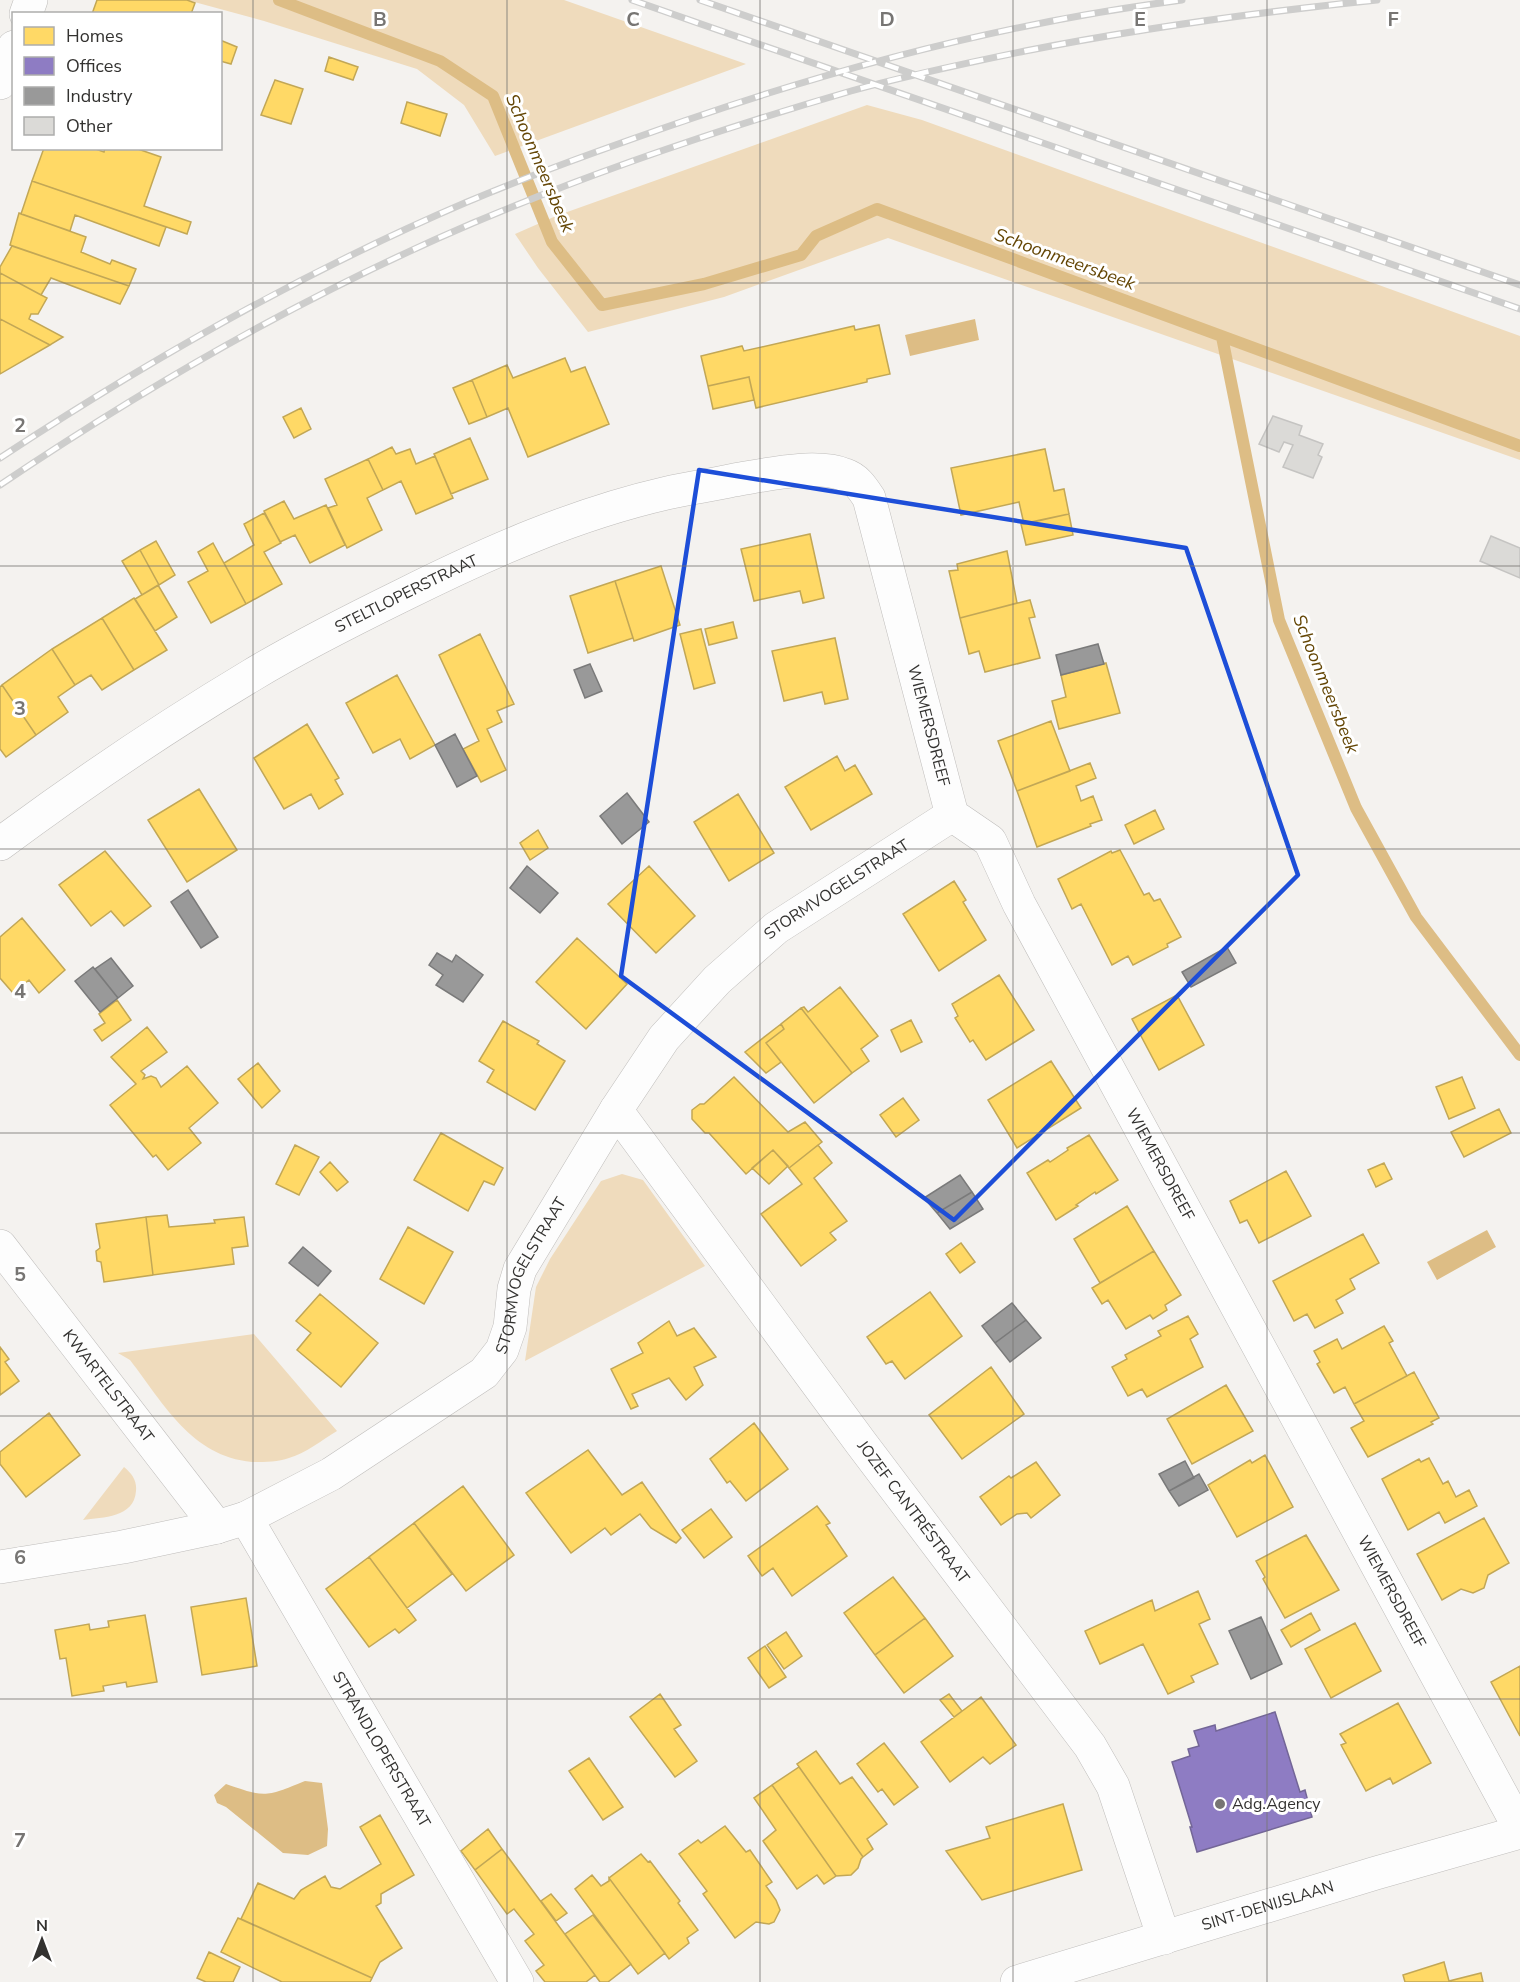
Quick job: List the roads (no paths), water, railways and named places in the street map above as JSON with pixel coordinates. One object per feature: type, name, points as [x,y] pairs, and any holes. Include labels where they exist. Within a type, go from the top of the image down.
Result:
[{"type":"street","points":[[0,83],[12,52]]},
{"type":"street","name":"STELTLOPERSTRAAT","points":[[0,844],[126,755],[252,675],[346,623],[441,576],[524,540],[600,512],[666,493],[761,475],[804,470],[830,471],[846,475],[859,484]]},
{"type":"street","name":"WIEMERSDREEF","points":[[859,484],[869,498],[952,815],[990,841],[1030,925],[1520,1831]]},
{"type":"street","name":"STORMVOGELSTRAAT","points":[[0,1567],[123,1547],[231,1522],[332,1474],[484,1373],[502,1350],[510,1327],[514,1289],[520,1269],[616,1110],[664,1038],[717,980],[776,928],[952,815]]},
{"type":"street","name":"JOZEF CANTRÉSTRAAT","points":[[616,1110],[861,1443],[1090,1746],[1113,1786],[1164,1938]]},
{"type":"street","name":"KWARTELSTRAAT","points":[[0,1246],[231,1522]]},
{"type":"street","name":"STRANDLOPERSTRAAT","points":[[231,1522],[517,1982]]},
{"type":"street","name":"SINT-DENIJSLAAN","points":[[1017,1982],[1520,1831]]},
{"type":"waterway","name":"Schoonmeersbeek","points":[[279,0],[440,61],[493,96],[552,242],[602,305],[704,284],[801,255],[816,236],[877,209],[1520,446]]},
{"type":"waterway","name":"Schoonmeersbeek","points":[[1222,337],[1279,620],[1356,808],[1416,917],[1520,1055]]},
{"type":"railway","points":[[632,0],[1520,309]]},
{"type":"railway","points":[[700,0],[1520,285]]},
{"type":"railway","points":[[0,458],[170,352],[286,288],[406,229],[521,180],[684,121],[868,64],[1055,20],[1182,0]]},
{"type":"railway","points":[[0,485],[114,411],[290,310],[411,250],[473,223],[660,151],[851,91],[981,60],[1157,28],[1377,0]]},
{"type":"place","name":"Adg.Agency","points":[[1220,1804]]}]
